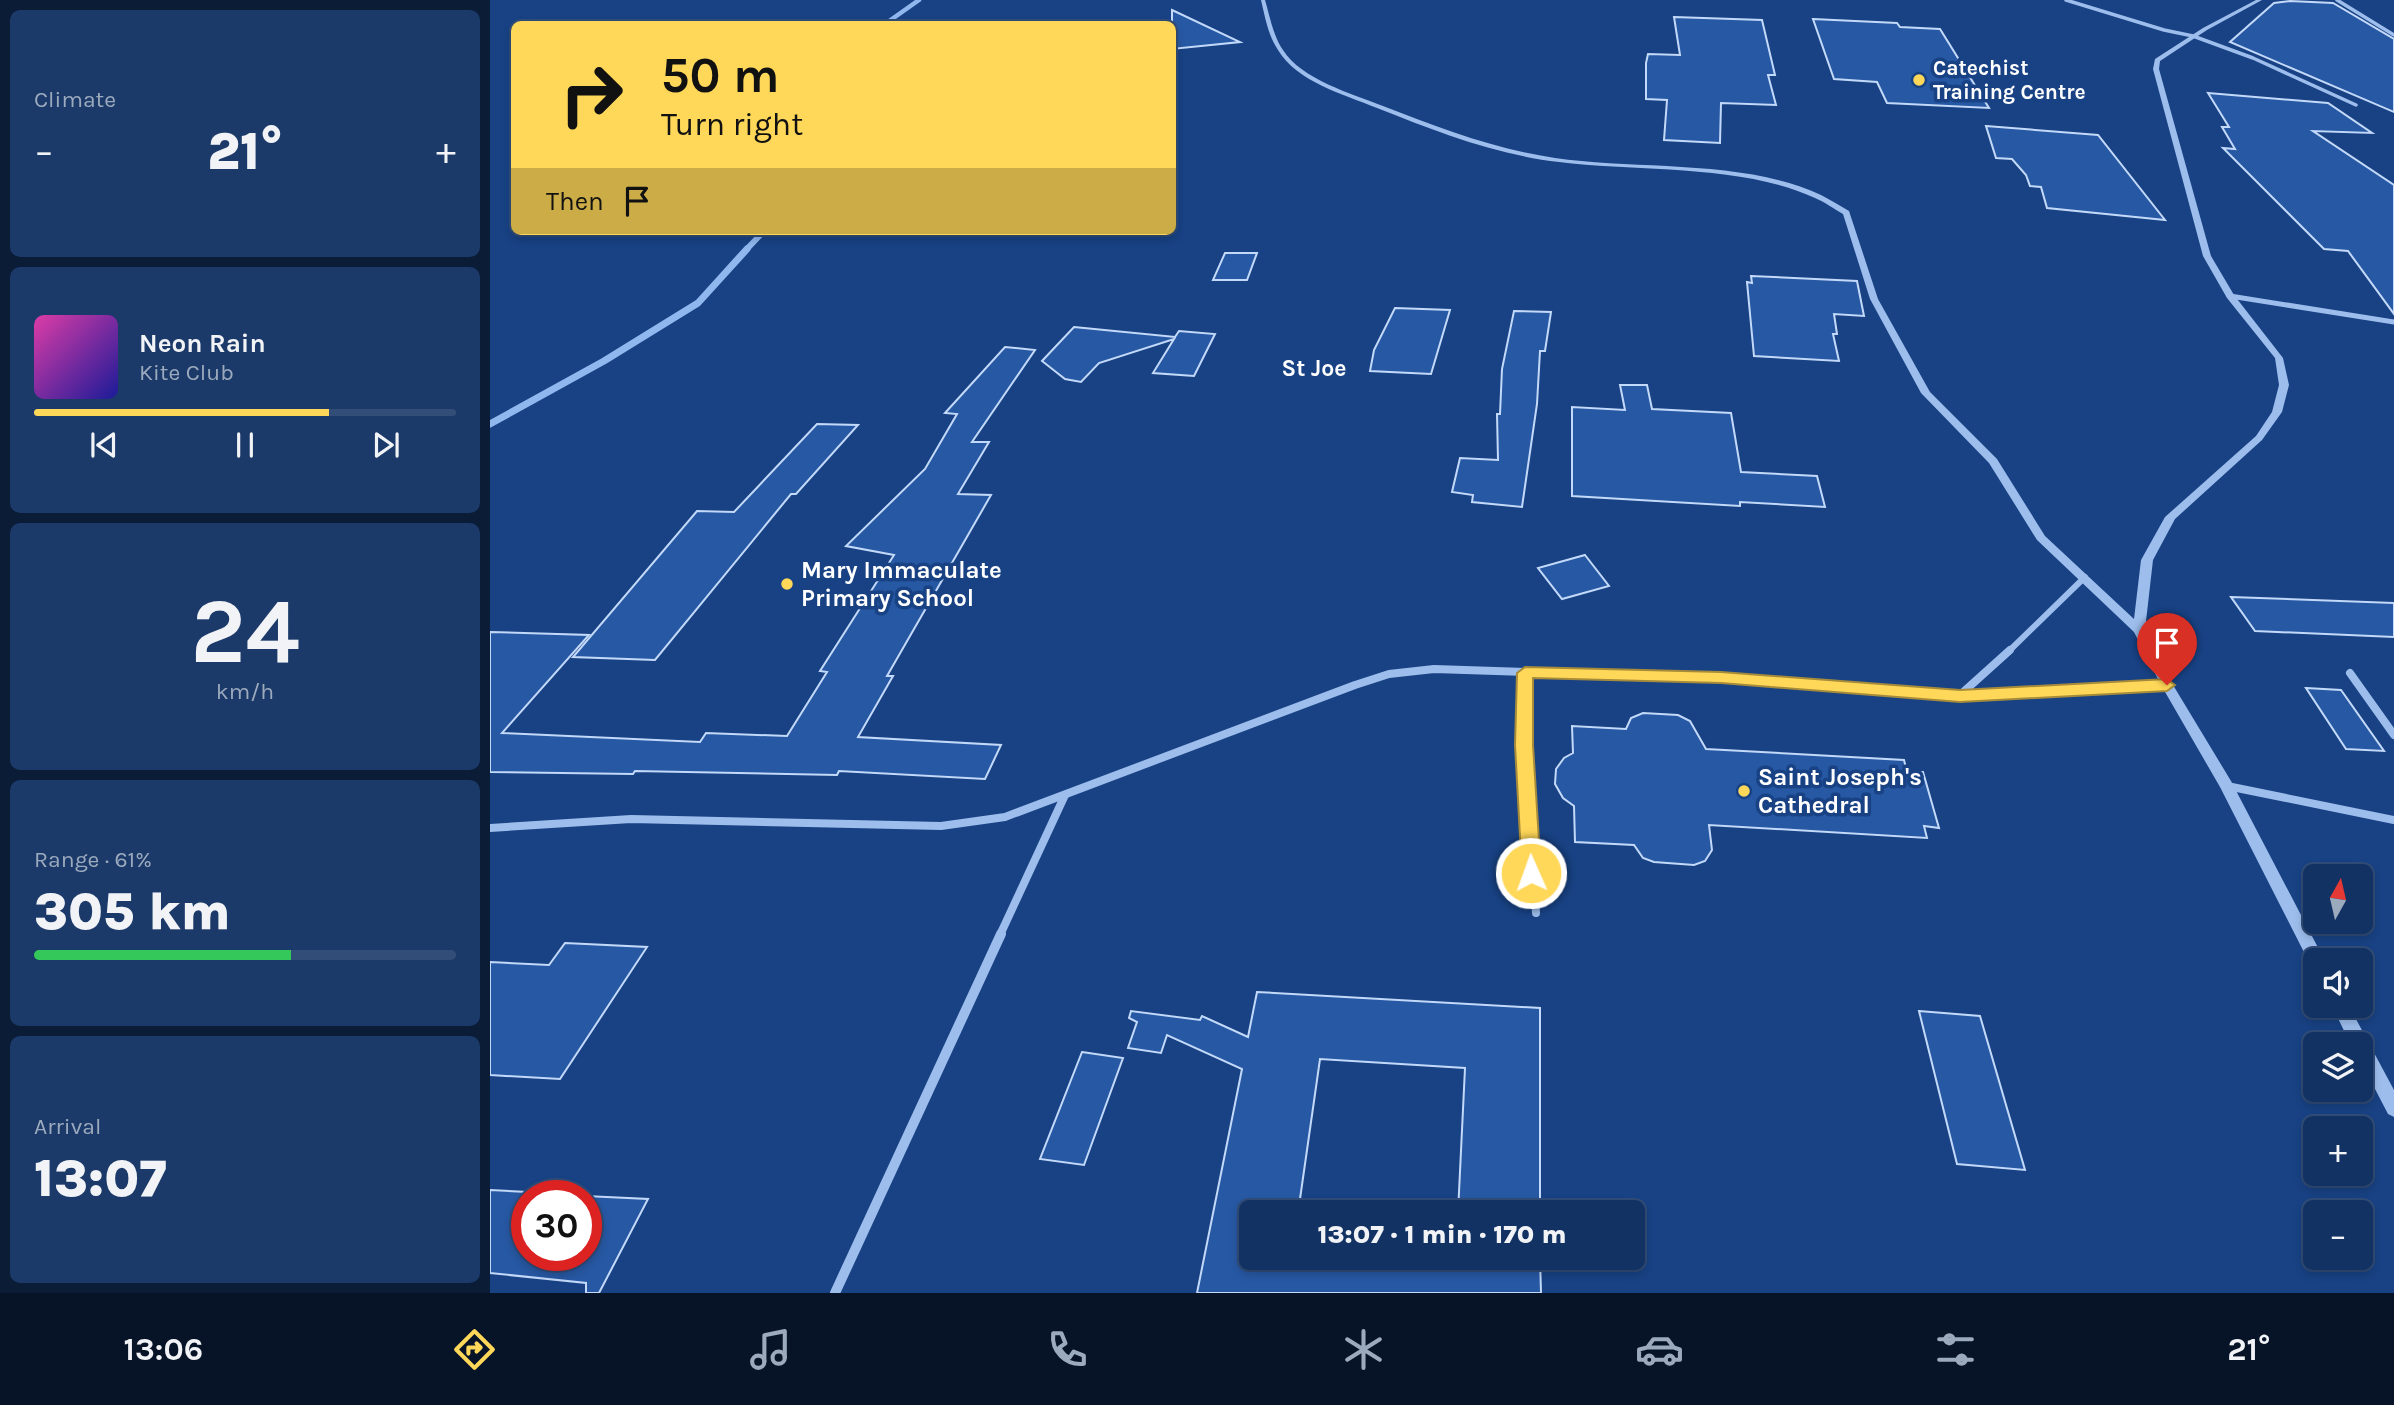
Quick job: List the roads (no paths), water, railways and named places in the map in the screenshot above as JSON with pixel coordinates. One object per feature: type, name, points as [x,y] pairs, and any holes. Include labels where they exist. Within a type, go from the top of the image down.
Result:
[{"type":"street","points":[[1263,0],[1273,39],[1292,65],[1321,82],[1401,116],[1534,156],[1749,178],[1796,189],[1836,205],[1846,213],[1874,299],[1926,393],[1993,461],[2041,538],[2139,630],[2167,685],[2226,785],[2310,948]]},
{"type":"street","points":[[2066,0],[2152,27],[2193,36],[2253,58],[2266,66],[2285,70],[2356,105]]},
{"type":"street","points":[[2139,630],[2147,560],[2170,517],[2259,438],[2277,412],[2284,385],[2279,358],[2230,296],[2207,256],[2156,69],[2157,60],[2193,36],[2260,0]]},
{"type":"street","points":[[2337,0],[2394,35]]},
{"type":"street","points":[[2230,296],[2394,322]]},
{"type":"street","points":[[1960,696],[2041,622],[2085,577]]},
{"type":"street","points":[[490,828],[631,819],[941,826],[1005,817],[1307,702],[1389,674],[1434,669],[1721,678],[1960,696],[2167,685]]},
{"type":"street","points":[[1525,673],[1524,745],[1536,913]]},
{"type":"street","points":[[2350,673],[2394,735]]},
{"type":"street","points":[[2226,785],[2394,820]]},
{"type":"street","points":[[835,1293],[1065,795]]},
{"type":"street","points":[[2373,1068],[2394,1108]]},
{"type":"waterway","points":[[889,21],[919,0]]},
{"type":"waterway","points":[[745,251],[760,235]]},
{"type":"waterway","points":[[490,424],[604,361],[698,303],[747,249]]},
{"type":"place","name":"Catechist Training Centre","points":[[1919,80]]},
{"type":"place","name":"Mary Immaculate Primary School","points":[[787,584]]},
{"type":"place","name":"Saint Joseph's Cathedral","points":[[1744,791]]},
{"type":"district","name":"St Joe","points":[[1314,368]]}]
